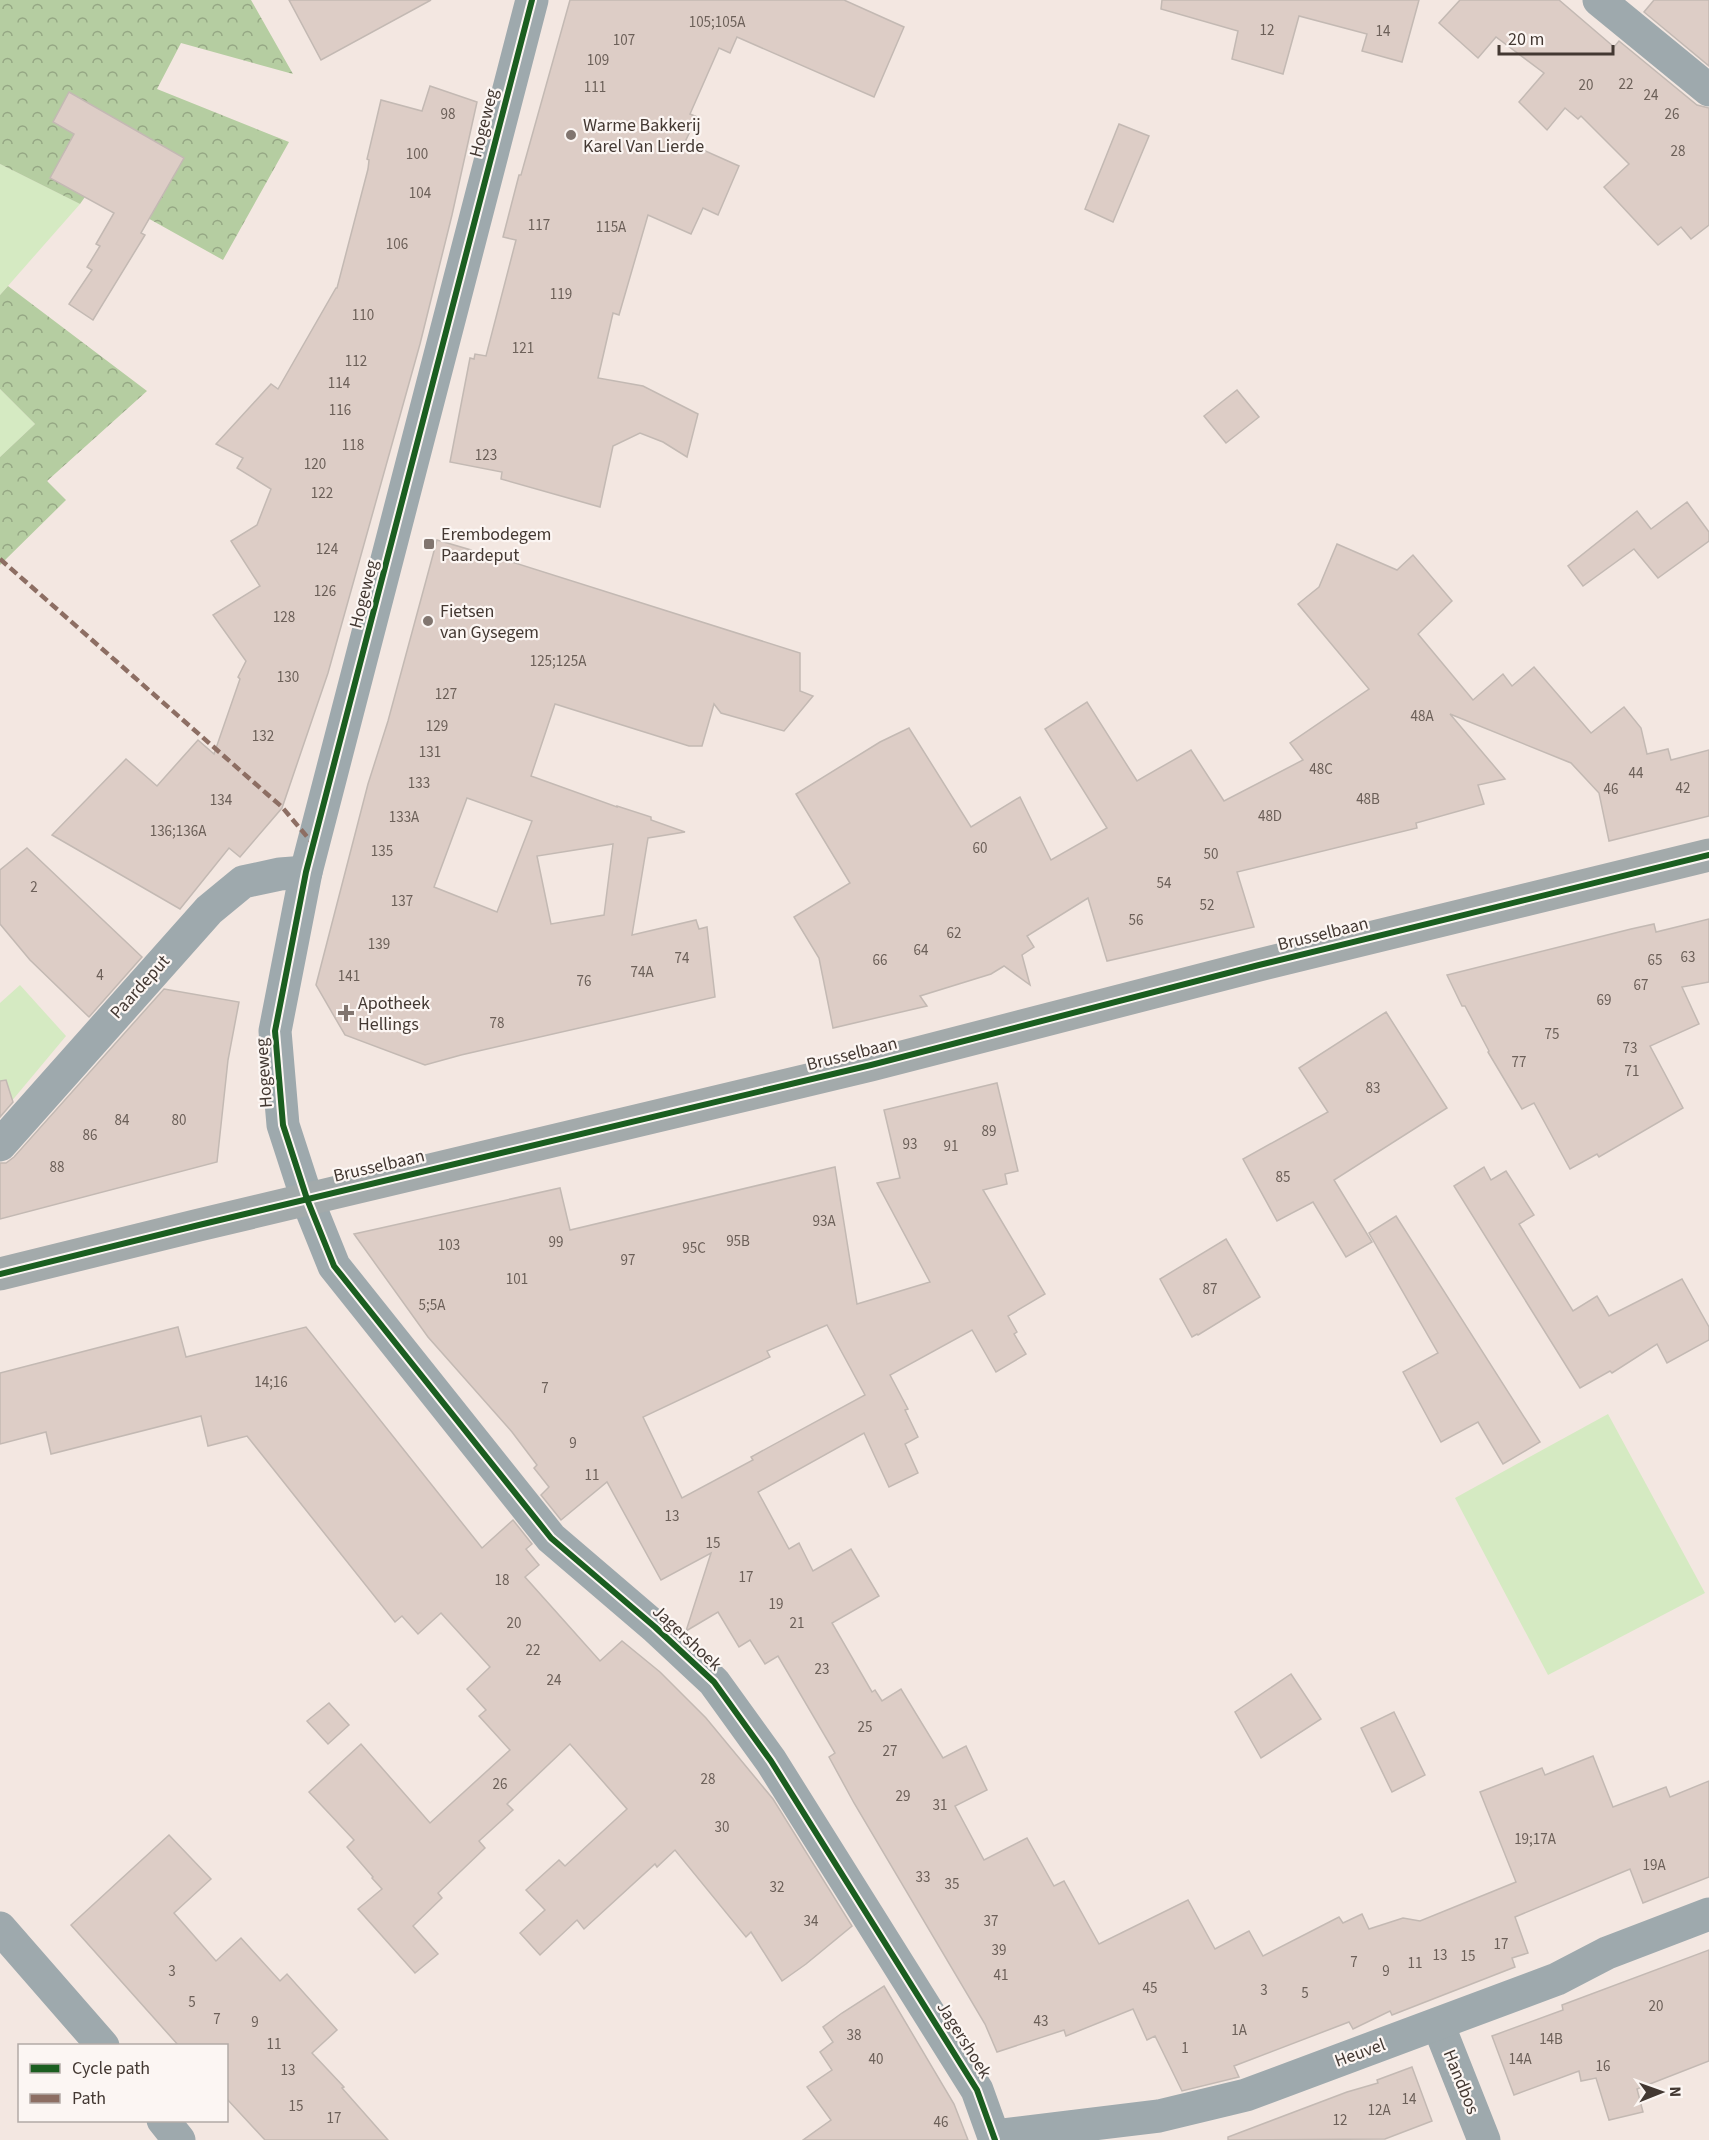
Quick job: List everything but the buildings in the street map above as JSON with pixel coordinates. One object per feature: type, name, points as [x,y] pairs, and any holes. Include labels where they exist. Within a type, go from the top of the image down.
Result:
[{"type":"main road","name":"Brusselbaan","points":[[0,1274],[860,1068],[1259,965],[1709,855]]},
{"type":"street","name":"Hogeweg","points":[[307,1199],[283,1125],[275,1031],[306,872],[532,0]]},
{"type":"street","points":[[1599,0],[1709,90]]},
{"type":"street","name":"Paardeput","points":[[0,1145],[209,910],[243,882],[280,874],[306,872]]},
{"type":"street","name":"Jagershoek","points":[[307,1199],[334,1266],[551,1538],[655,1626],[714,1682],[771,1761],[977,2090],[995,2138]]},
{"type":"street","name":"Heuvel","points":[[995,2138],[1159,2116],[1246,2094],[1557,1978],[1607,1953],[1709,1914]]},
{"type":"street","points":[[0,1928],[101,2044]]},
{"type":"street","name":"Handbos","points":[[1438,2024],[1484,2140]]},
{"type":"street","points":[[164,2122],[179,2140]]},
{"type":"green space","points":[[0,0],[251,0],[293,74],[181,43],[157,89],[289,142],[223,260],[92,187],[80,204],[0,164]]},
{"type":"green space","points":[[0,164],[80,204],[0,295]]},
{"type":"green space","points":[[8,286],[147,391],[47,481],[66,500],[0,565],[0,457],[35,424],[0,389],[0,295]]},
{"type":"green space","points":[[0,389],[35,424],[0,457]]},
{"type":"green space","points":[[20,985],[66,1036],[0,1115],[0,1003]]},
{"type":"green space","points":[[1608,1414],[1705,1593],[1548,1675],[1455,1498]]},
{"type":"marked path","points":[[0,559],[282,807],[314,845]]},
{"type":"cycle path","points":[[532,0],[306,872],[275,1031],[283,1125],[307,1199],[334,1266],[551,1538],[655,1627],[714,1682],[771,1761],[977,2090],[995,2140]]},
{"type":"cycle path","points":[[0,1274],[871,1065],[1259,965],[1709,855]]},
{"type":"place","name":"Warme Bakkerij Karel Van Lierde","points":[[571,135]]},
{"type":"place","name":"Erembodegem Paardeput","points":[[429,544]]},
{"type":"place","name":"Fietsen van Gysegem","points":[[428,621]]},
{"type":"place","name":"Apotheek Hellings","points":[[346,1013]]}]
